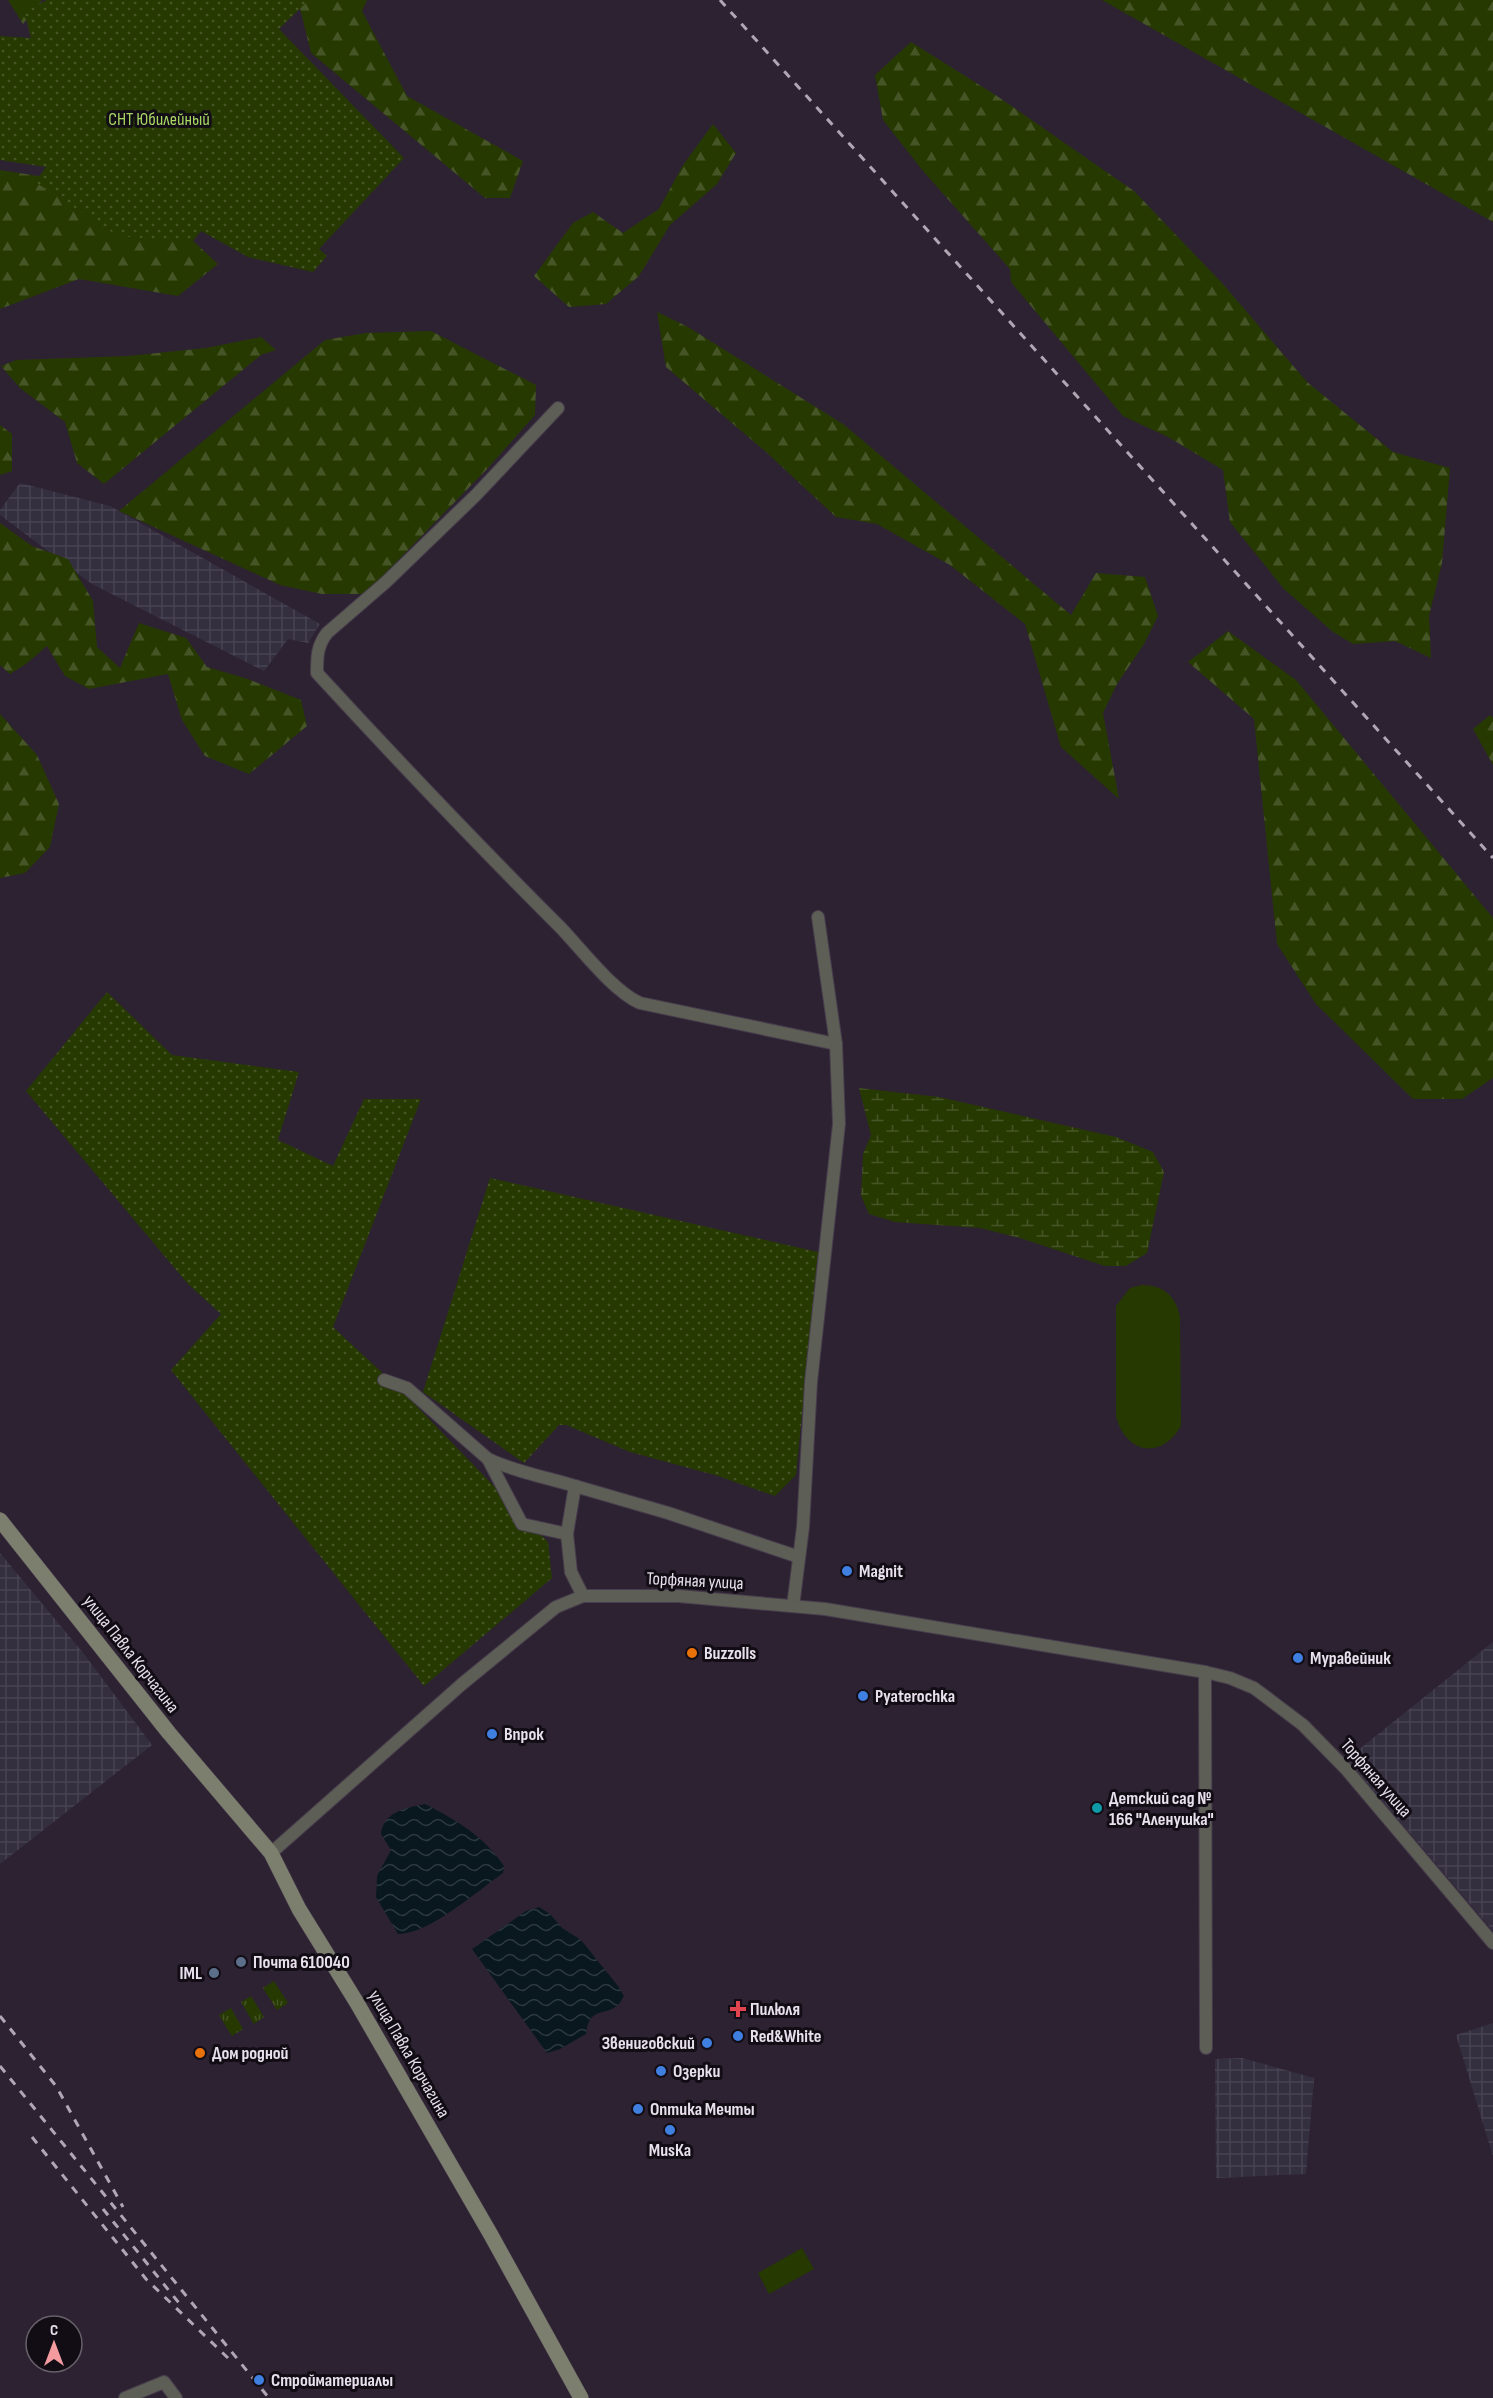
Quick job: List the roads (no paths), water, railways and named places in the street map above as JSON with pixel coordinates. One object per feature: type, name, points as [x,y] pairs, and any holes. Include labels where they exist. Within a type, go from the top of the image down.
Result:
[{"type":"main road","name":"улица Павла Корчагина","points":[[0,1520],[169,1733],[271,1853],[299,1909],[357,2003],[581,2398]]},
{"type":"street","points":[[558,408],[435,535],[386,582],[327,633],[320,643],[317,654],[317,673],[446,813],[630,999],[836,1044]]},
{"type":"street","points":[[793,1606],[808,1461],[812,1382],[837,1156],[839,1096],[836,1044],[818,917]]},
{"type":"street","points":[[384,1380],[407,1388],[488,1459],[513,1471],[535,1474],[668,1513],[799,1557]]},
{"type":"street","points":[[488,1459],[522,1524],[567,1534]]},
{"type":"street","points":[[575,1486],[567,1534],[571,1572],[583,1596]]},
{"type":"street","name":"Торфяная улица","points":[[271,1853],[470,1677],[556,1607],[583,1596],[678,1596],[793,1606],[1205,1672],[1230,1678],[1254,1688],[1303,1725],[1346,1769],[1493,1943]]},
{"type":"street","points":[[1205,1672],[1206,2048]]},
{"type":"street","points":[[125,2398],[164,2382],[176,2398]]},
{"type":"water","points":[[425,1804],[478,1837],[504,1866],[503,1873],[438,1919],[411,1932],[398,1934],[376,1897],[377,1876],[391,1850],[381,1834],[386,1820],[391,1815]]},
{"type":"water","points":[[539,1907],[550,1914],[562,1928],[581,1940],[624,1996],[613,2009],[590,2019],[586,2034],[560,2049],[547,2053],[472,1949],[526,1911]]},
{"type":"railway","points":[[720,0],[1493,858]]},
{"type":"railway","points":[[0,2016],[56,2086],[123,2207]]},
{"type":"railway","points":[[0,2066],[269,2398]]},
{"type":"railway","points":[[32,2137],[146,2279],[229,2359]]},
{"type":"railway","points":[[103,2209],[179,2303]]},
{"type":"place","name":"Magnit","points":[[847,1571]]},
{"type":"place","name":"Buzzolls","points":[[692,1653]]},
{"type":"place","name":"Муравейник","points":[[1298,1658]]},
{"type":"place","name":"Pyaterochka","points":[[863,1696]]},
{"type":"place","name":"Впрок","points":[[492,1734]]},
{"type":"place","name":"Детский сад № 166 \"Аленушка\"","points":[[1097,1808]]},
{"type":"place","name":"Почта 610040","points":[[241,1962]]},
{"type":"place","name":"IML","points":[[214,1973]]},
{"type":"place","name":"Пилюля","points":[[738,2009]]},
{"type":"place","name":"Red&White","points":[[738,2036]]},
{"type":"place","name":"Звениговский","points":[[707,2043]]},
{"type":"place","name":"Дом родной","points":[[200,2053]]},
{"type":"place","name":"Озерки","points":[[661,2071]]},
{"type":"place","name":"Оптика Мечты","points":[[638,2109]]},
{"type":"place","name":"МиsКа","points":[[670,2130]]},
{"type":"place","name":"Стройматериалы","points":[[259,2380]]},
{"type":"park label","name":"СНТ Юбилейный","points":[[159,119]]}]
